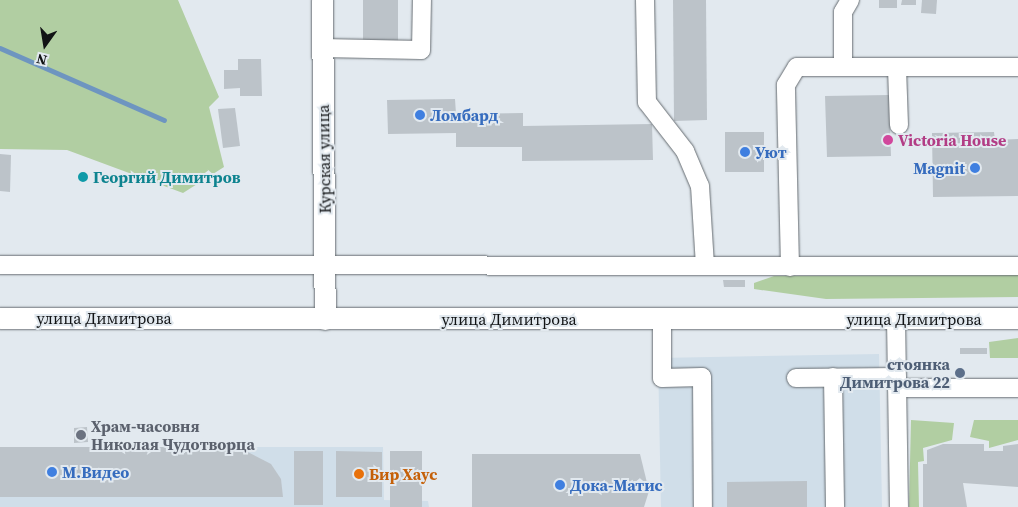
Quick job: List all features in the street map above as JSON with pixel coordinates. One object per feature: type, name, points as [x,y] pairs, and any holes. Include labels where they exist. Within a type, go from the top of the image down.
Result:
[{"type":"main road","name":"Курская улица","points":[[322,0],[325,319]]},
{"type":"main road","name":"улица Димитрова","points":[[0,318],[1018,318]]},
{"type":"street","points":[[322,48],[421,50],[422,0]]},
{"type":"street","points":[[645,0],[647,102],[685,151],[700,186],[705,265]]},
{"type":"street","points":[[843,65],[843,12],[850,0]]},
{"type":"street","points":[[790,267],[786,85],[797,67],[843,65],[897,68],[1018,68]]},
{"type":"street","points":[[897,68],[899,125]]},
{"type":"street","points":[[0,265],[325,263],[790,267],[1018,266]]},
{"type":"street","points":[[662,319],[662,378],[702,377],[703,507]]},
{"type":"street","points":[[896,319],[899,507]]},
{"type":"street","points":[[796,378],[833,378],[897,383],[1018,388]]},
{"type":"street","points":[[833,378],[834,507]]},
{"type":"shaded area","points":[[879,354],[882,507],[661,507],[658,358]]},
{"type":"shaded area","points":[[0,447],[383,447],[384,500],[428,501],[429,507],[0,507]]},
{"type":"green space","points":[[0,0],[178,0],[219,97],[209,107],[224,167],[183,193],[67,150],[0,149]]},
{"type":"green space","points":[[1018,275],[1018,297],[826,299],[754,289],[754,283],[774,276]]},
{"type":"green space","points":[[1018,338],[1018,358],[990,358],[989,342]]},
{"type":"green space","points":[[911,420],[954,423],[952,440],[923,448],[924,461],[918,462],[919,507],[909,507]]},
{"type":"green space","points":[[974,420],[1018,420],[1018,440],[989,448],[989,441],[970,437]]},
{"type":"building","points":[[363,0],[398,0],[398,42],[363,42]]},
{"type":"building","points":[[673,0],[706,0],[707,120],[674,121]]},
{"type":"building","points":[[879,0],[897,0],[897,8],[879,8]]},
{"type":"building","points":[[902,0],[916,0],[916,5],[901,5]]},
{"type":"building","points":[[922,0],[937,0],[936,14],[921,13]]},
{"type":"building","points":[[238,59],[261,59],[262,96],[240,96],[240,88],[224,89],[224,70],[238,70]]},
{"type":"building","points":[[889,95],[891,156],[827,157],[825,96]]},
{"type":"building","points":[[455,99],[456,114],[523,113],[523,126],[652,124],[653,160],[522,161],[522,147],[456,147],[456,133],[388,134],[387,100]]},
{"type":"building","points":[[235,108],[240,146],[223,148],[218,109]]},
{"type":"building","name":"Уют","points":[[725,132],[764,132],[764,172],[725,172]]},
{"type":"building","name":"Magnit","points":[[994,132],[995,140],[1018,139],[1018,196],[933,197],[932,133]]},
{"type":"building","points":[[0,154],[11,155],[10,192],[0,191]]},
{"type":"building","points":[[723,280],[745,280],[745,287],[724,287]]},
{"type":"building","points":[[960,348],[987,348],[987,354],[960,354]]},
{"type":"building","name":"Храм-часовня Николая Чудотворца","points":[[87,427],[88,442],[74,443],[74,428]]},
{"type":"building","points":[[943,444],[984,444],[984,451],[1003,451],[1003,446],[1018,444],[1018,487],[963,483],[967,507],[923,507],[923,464],[927,464],[927,450]]},
{"type":"building","points":[[0,447],[238,447],[271,464],[281,479],[283,497],[0,497]]},
{"type":"building","points":[[294,451],[323,451],[323,505],[294,505]]},
{"type":"building","name":"Бир Хаус","points":[[336,451],[382,452],[382,497],[336,497]]},
{"type":"building","points":[[390,451],[422,451],[422,507],[390,507]]},
{"type":"building","name":"Дока-Матис","points":[[472,454],[640,454],[649,491],[644,507],[472,507]]},
{"type":"building","points":[[807,481],[807,507],[727,507],[727,482]]},
{"type":"waterway","points":[[0,48],[164,120]]},
{"type":"place","name":"Ломбард","points":[[420,115]]},
{"type":"place","name":"Victoria House","points":[[888,140]]},
{"type":"place","name":"Уют","points":[[745,152]]},
{"type":"place","name":"Magnit","points":[[975,168]]},
{"type":"place","name":"Георгий Димитров","points":[[83,177]]},
{"type":"place","name":"стоянка Димитрова 22","points":[[960,373]]},
{"type":"place","name":"Храм-часовня Николая Чудотворца","points":[[81,435]]},
{"type":"place","name":"М.Видео","points":[[52,472]]},
{"type":"place","name":"Бир Хаус","points":[[359,474]]},
{"type":"place","name":"Дока-Матис","points":[[560,485]]}]
